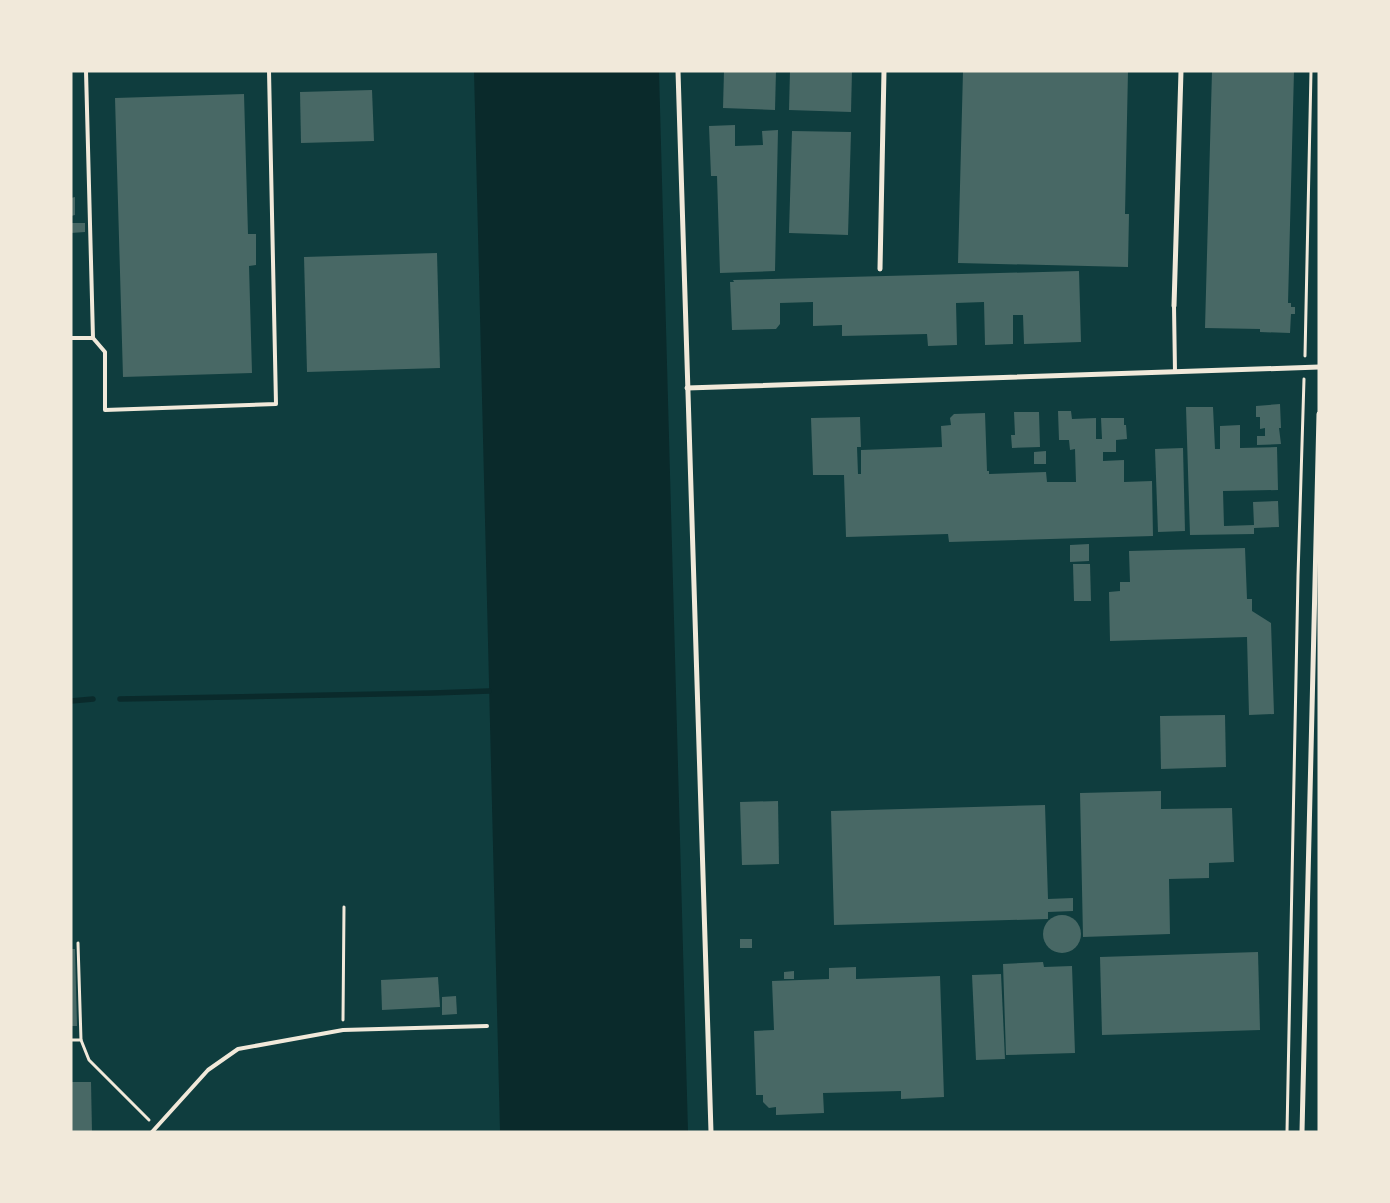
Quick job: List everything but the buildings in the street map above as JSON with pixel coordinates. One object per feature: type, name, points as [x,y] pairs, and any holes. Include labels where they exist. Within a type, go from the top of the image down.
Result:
[{"type":"street","points":[[678,71],[711,1132]]},
{"type":"street","points":[[880,269],[884,71]]},
{"type":"street","points":[[1174,306],[1181,71]]},
{"type":"street","points":[[687,388],[1319,368]]},
{"type":"street","points":[[1302,1132],[1319,414]]},
{"type":"lane","points":[[86,71],[93,338],[105,352],[105,410],[276,404],[269,71]]},
{"type":"lane","points":[[1174,306],[1175,372]]},
{"type":"lane","points":[[71,338],[93,338]]},
{"type":"lane","points":[[152,1132],[208,1070],[238,1049],[343,1030],[487,1026]]},
{"type":"path","points":[[1287,1132],[1298,576],[1311,71]]},
{"type":"path","points":[[343,1030],[344,907]]},
{"type":"path","points":[[78,943],[80,1040],[89,1060],[156,1127]]},
{"type":"path","points":[[71,1040],[80,1040]]},
{"type":"water","points":[[474,71],[659,71],[688,1132],[500,1132]]},
{"type":"waterway","points":[[120,699],[489,691]]},
{"type":"waterway","points":[[71,701],[93,699]]}]
